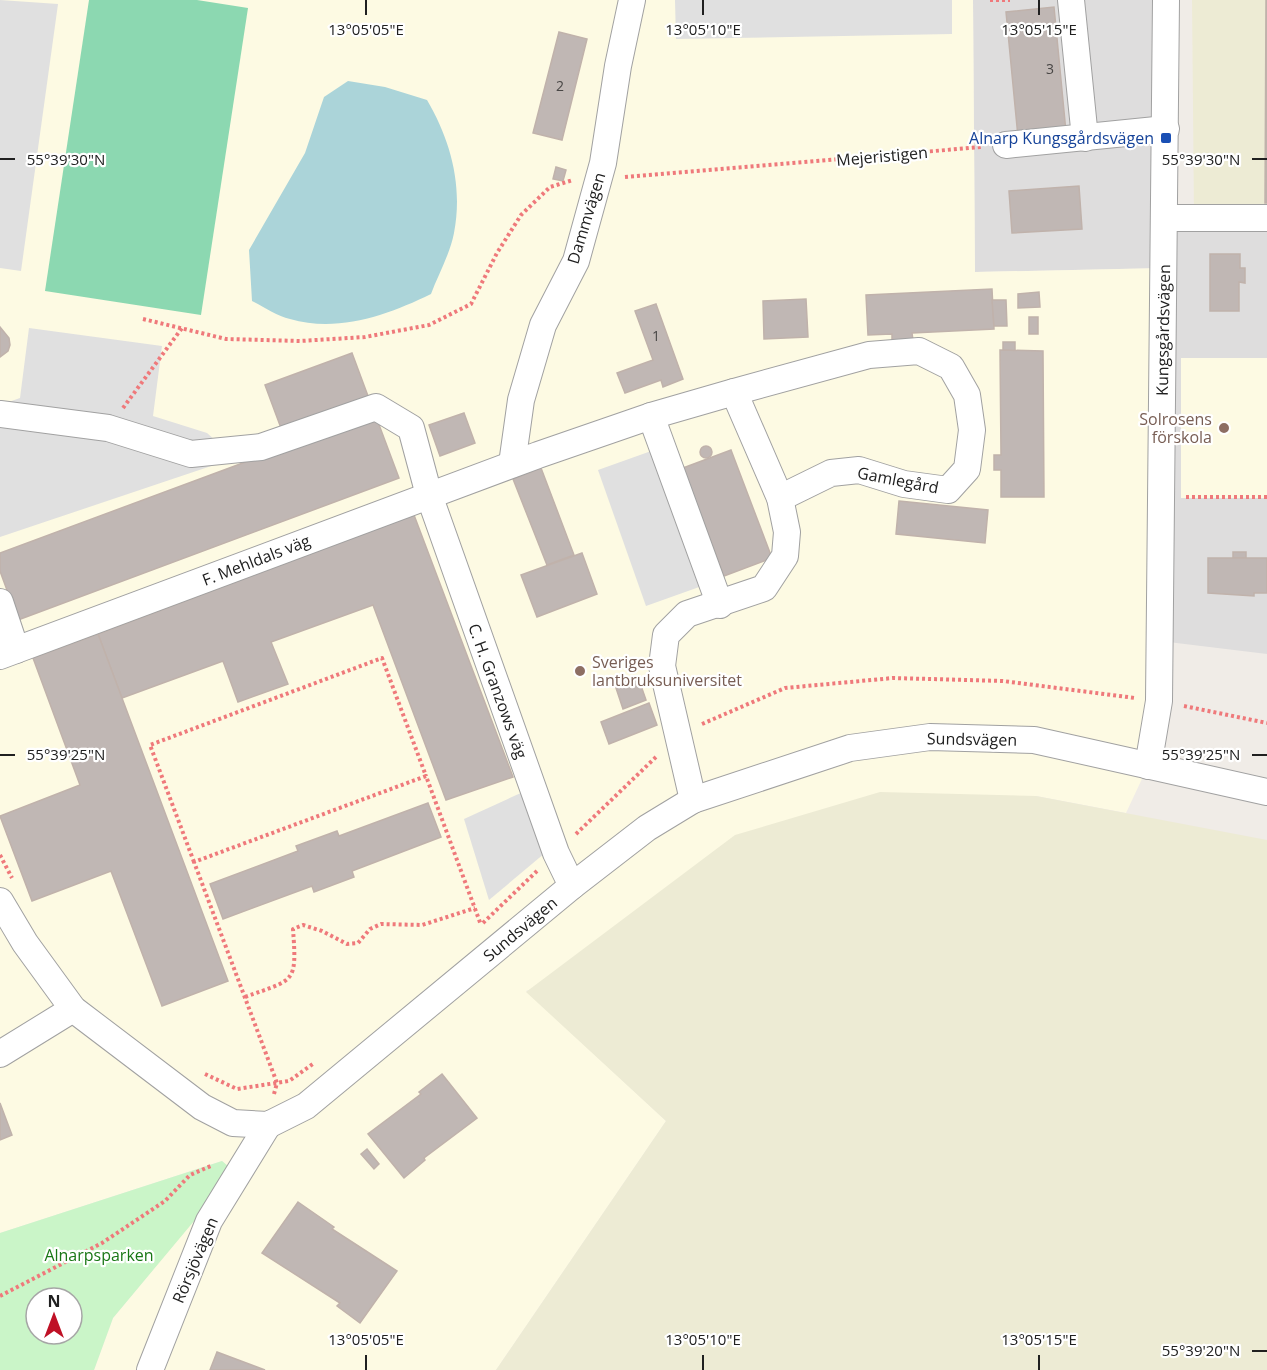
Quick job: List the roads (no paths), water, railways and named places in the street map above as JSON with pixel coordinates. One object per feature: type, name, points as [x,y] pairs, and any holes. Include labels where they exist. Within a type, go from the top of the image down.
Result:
[{"type":"street","name":"Dammvägen","points":[[512,464],[521,400],[543,325],[576,261],[599,179],[618,66],[632,0]]},
{"type":"street","points":[[1071,0],[1084,138]]},
{"type":"street","name":"Kungsgårdsvägen","points":[[1148,766],[1159,701],[1166,0]]},
{"type":"street","points":[[1006,145],[1166,129]]},
{"type":"street","points":[[1165,218],[1267,218]]},
{"type":"street","name":"Gamlegård","points":[[512,464],[651,416],[869,356],[919,351],[951,367],[968,395],[972,430],[967,469],[948,490],[904,484],[859,470],[831,473],[780,498]]},
{"type":"street","points":[[693,800],[662,666],[666,635],[687,614],[720,605],[764,588],[785,556],[787,532],[780,498],[734,392]]},
{"type":"street","name":"C. H. Granzows väg","points":[[0,414],[108,428],[191,454],[261,447],[376,407],[411,428],[429,495],[556,853],[572,886]]},
{"type":"street","points":[[651,416],[720,605]]},
{"type":"street","name":"F. Mehldals väg","points":[[8,653],[512,464]]},
{"type":"street","points":[[0,602],[8,653]]},
{"type":"street","name":"Sundsvägen","points":[[0,901],[25,943],[73,1009],[202,1107],[233,1123],[268,1125],[306,1106],[572,886],[647,828],[693,800],[850,748],[930,737],[1034,740],[1267,792]]},
{"type":"street","points":[[0,1054],[73,1009]]},
{"type":"street","name":"Rörsjövägen","points":[[150,1370],[209,1221],[268,1125]]},
{"type":"water","points":[[348,81],[385,87],[427,100],[443,131],[453,164],[457,198],[454,233],[447,257],[431,294],[398,309],[362,320],[326,324],[308,323],[280,316],[252,301],[249,250],[305,153],[324,97]]},
{"type":"place","name":"Alnarp Kungsgårdsvägen","points":[[1166,138]]},
{"type":"place","name":"Solrosens förskola","points":[[1224,428]]},
{"type":"place","name":"Sveriges lantbruksuniversitet","points":[[580,671]]},
{"type":"park label","name":"Alnarpsparken","points":[[99,1255]]}]
